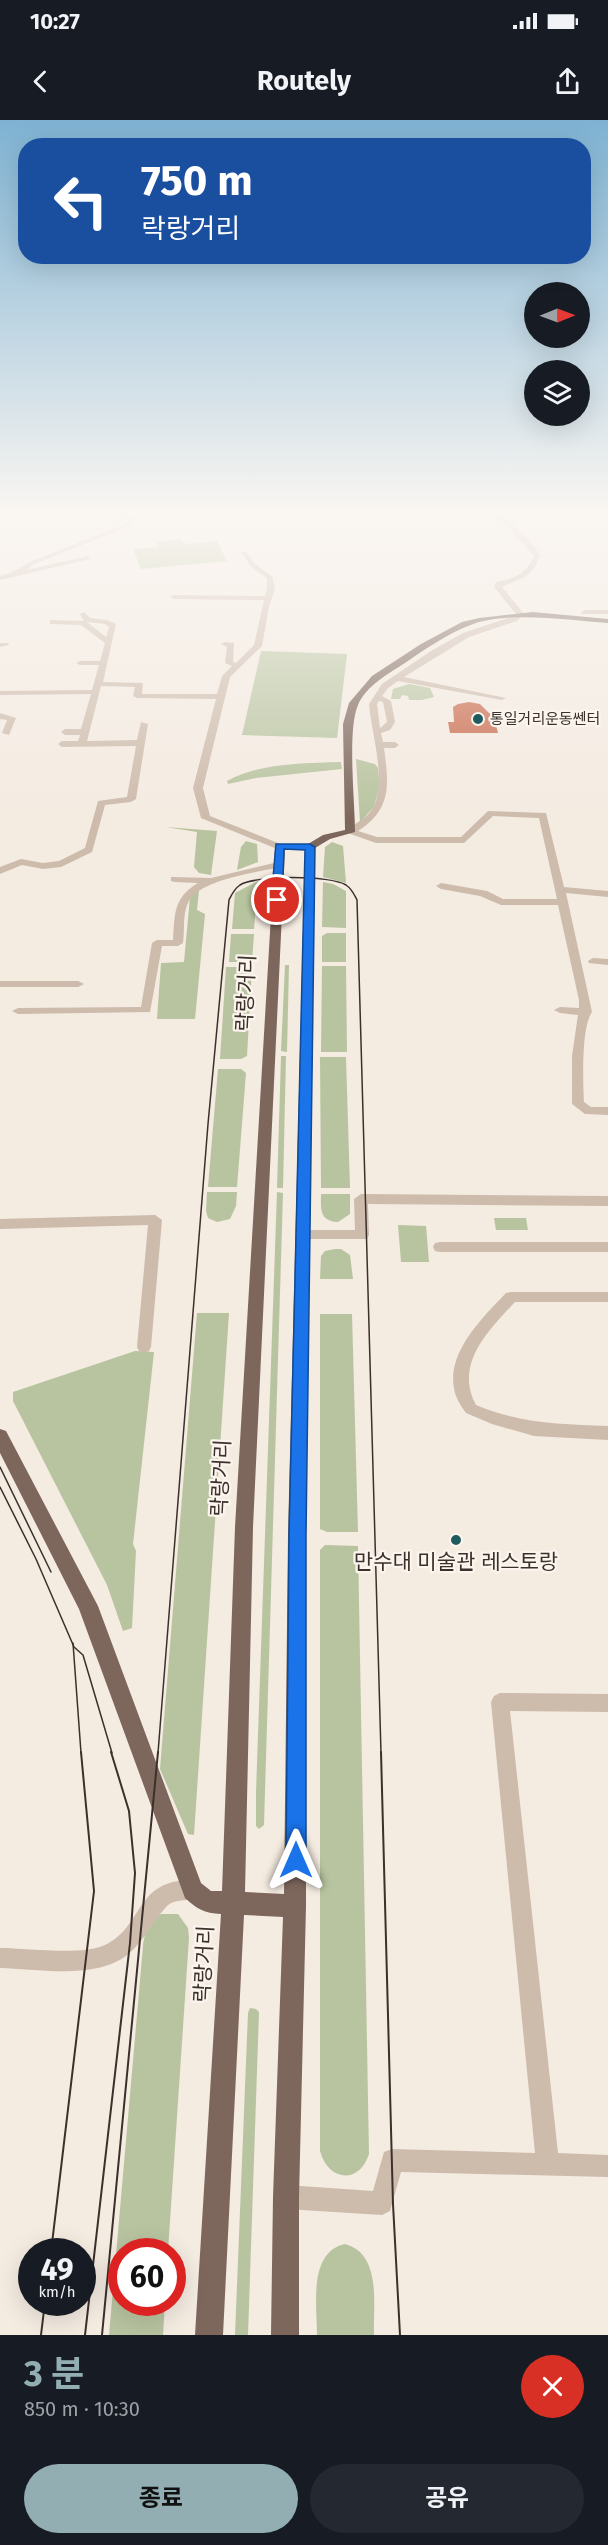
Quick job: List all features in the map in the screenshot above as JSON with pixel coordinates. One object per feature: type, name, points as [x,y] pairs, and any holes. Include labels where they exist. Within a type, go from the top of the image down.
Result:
[{"type":"main road","points":[[280,846],[310,847],[327,837],[350,832],[348,724],[354,703],[375,678],[424,646],[479,620],[520,614],[561,613]]},
{"type":"main road","points":[[586,613],[608,621]]},
{"type":"main road","points":[[396,654],[424,646]]},
{"type":"main road","name":"락랑거리","points":[[209,2335],[233,1905],[244,1527],[280,846]]},
{"type":"main road","points":[[285,2335],[286,2197],[295,1906],[297,1535],[310,847]]},
{"type":"main road","points":[[0,1436],[88,1606],[193,1890],[206,1902],[295,1906]]},
{"type":"street","points":[[265,613],[258,646],[226,676],[198,788],[206,818],[280,846]]},
{"type":"street","points":[[82,743],[109,643],[111,624],[89,621],[84,614]]},
{"type":"street","points":[[350,832],[363,824],[380,805],[383,786],[373,704],[385,686],[434,652],[466,635],[514,619],[520,614]]},
{"type":"street","points":[[54,622],[86,624],[109,643]]},
{"type":"street","points":[[225,644],[231,645],[229,663],[238,666]]},
{"type":"street","points":[[80,663],[104,663]]},
{"type":"street","points":[[396,678],[502,698]]},
{"type":"street","points":[[0,691],[140,685],[137,696],[222,697]]},
{"type":"street","points":[[376,732],[387,729],[391,722],[387,701],[377,697]]},
{"type":"street","points":[[0,716],[12,718],[6,733]]},
{"type":"street","points":[[0,871],[21,862],[42,866],[61,864],[89,850],[101,803],[131,799],[144,724]]},
{"type":"street","points":[[65,732],[84,732]]},
{"type":"street","points":[[62,744],[140,743]]},
{"type":"street","points":[[378,745],[395,746]]},
{"type":"street","points":[[350,832],[376,840],[464,840],[491,813],[543,815],[586,1012],[581,1025],[577,1075],[578,1104],[589,1111],[608,1111]]},
{"type":"street","points":[[18,1011],[146,1010],[157,943],[178,943],[184,900],[196,888],[214,881],[260,867],[278,865]]},
{"type":"street","points":[[175,879],[214,881]]},
{"type":"street","points":[[441,886],[483,893],[501,902],[563,902]]},
{"type":"street","points":[[561,890],[608,894]]},
{"type":"street","points":[[593,961],[608,962]]},
{"type":"street","points":[[0,984],[78,984]]},
{"type":"street","points":[[560,1010],[586,1012]]},
{"type":"street","points":[[304,1235],[362,1235],[361,1199],[608,1201]]},
{"type":"street","points":[[0,1224],[155,1220],[144,1347]]},
{"type":"street","points":[[440,1247],[608,1247]]},
{"type":"street","points":[[608,1297],[511,1297],[480,1330],[464,1364],[461,1388],[471,1409],[492,1418],[534,1429],[608,1433]]},
{"type":"street","points":[[548,2165],[500,1702],[608,1703]]},
{"type":"street","points":[[0,1958],[86,1959],[111,1954],[130,1938],[143,1916],[171,1892],[193,1890]]},
{"type":"street","points":[[286,2197],[382,2204],[392,2160],[608,2166]]},
{"type":"green space","points":[[261,651],[347,654],[337,738],[242,735]]},
{"type":"green space","points":[[409,684],[430,688],[434,697],[409,700],[408,696],[402,695],[400,699],[391,699],[393,689]]},
{"type":"green space","points":[[356,759],[375,764],[378,768],[380,786],[374,807],[360,822]]},
{"type":"green space","points":[[341,762],[342,769],[256,778],[228,784],[227,781],[267,767]]},
{"type":"green space","points":[[166,827],[217,831],[211,875],[199,873],[194,867],[197,832]]},
{"type":"green space","points":[[246,841],[257,844],[258,862],[237,870],[241,847]]},
{"type":"green space","points":[[332,842],[343,846],[346,883],[323,877],[325,847]]},
{"type":"green space","points":[[258,881],[254,929],[232,929],[235,893]]},
{"type":"green space","points":[[323,882],[346,891],[346,928],[322,927]]},
{"type":"green space","points":[[199,890],[197,910],[205,914],[195,1019],[157,1019],[161,963],[184,962],[190,897]]},
{"type":"green space","points":[[327,933],[346,933],[346,962],[322,962],[322,936]]},
{"type":"green space","points":[[231,934],[254,934],[252,962],[229,962]]},
{"type":"green space","points":[[285,965],[289,965],[287,1052],[281,1051]]},
{"type":"green space","points":[[322,966],[346,966],[347,1052],[321,1052]]},
{"type":"green space","points":[[226,967],[252,967],[247,1056],[241,1059],[220,1059]]},
{"type":"green space","points":[[281,1056],[286,1056],[283,1188],[277,1188]]},
{"type":"green space","points":[[320,1057],[346,1057],[350,1188],[321,1188]]},
{"type":"green space","points":[[218,1069],[241,1069],[246,1073],[237,1187],[208,1187]]},
{"type":"green space","points":[[207,1192],[237,1192],[236,1206],[230,1219],[217,1222],[208,1218]]},
{"type":"green space","points":[[277,1192],[283,1193],[264,1825],[259,1829],[256,1826],[256,1792]]},
{"type":"green space","points":[[321,1194],[350,1194],[350,1214],[338,1222],[324,1217]]},
{"type":"green space","points":[[494,1218],[526,1218],[528,1230],[496,1230]]},
{"type":"green space","points":[[398,1225],[426,1226],[429,1262],[401,1262]]},
{"type":"green space","points":[[341,1249],[350,1255],[353,1279],[320,1279],[321,1256],[325,1251]]},
{"type":"green space","points":[[197,1313],[229,1313],[194,1835],[188,1834],[160,1769]]},
{"type":"green space","points":[[320,1314],[352,1314],[358,1532],[327,1532],[320,1529]]},
{"type":"green space","points":[[135,1351],[154,1352],[133,1544],[136,1551],[132,1628],[123,1631],[107,1585],[13,1401],[13,1392]]},
{"type":"green space","points":[[325,1545],[358,1546],[369,2154],[358,2171],[351,2175],[336,2173],[324,2161],[320,2151],[320,1550]]},
{"type":"green space","points":[[161,1914],[178,1914],[188,1928],[189,1938],[169,2238],[117,2238],[143,1946],[148,1928]]},
{"type":"green space","points":[[250,2008],[259,2012],[248,2335],[235,2335],[248,2013]]},
{"type":"green space","points":[[345,2244],[357,2250],[365,2258],[370,2269],[374,2296],[374,2335],[317,2335],[316,2296],[320,2269],[325,2258],[333,2249]]},
{"type":"green space","points":[[111,2316],[164,2316],[163,2335],[109,2335]]},
{"type":"building","name":"통일거리운동쎈터","points":[[469,702],[480,704],[489,713],[493,713],[498,733],[450,733],[448,722],[454,722],[453,707]]},
{"type":"tram line","points":[[158,1753],[208,1124],[229,900],[240,885],[261,879],[276,878],[310,878],[338,882],[350,888],[357,900],[381,1753]]},
{"type":"tram line","points":[[0,1467],[51,1572]]},
{"type":"tram line","points":[[0,1487],[36,1559],[73,1645]]},
{"type":"tram line","points":[[73,1645],[83,1655],[112,1753]]},
{"type":"tram line","points":[[73,1645],[81,1753]]},
{"type":"tram line","points":[[53,2238],[94,1891],[81,1752]]},
{"type":"tram line","points":[[85,2335],[130,1943],[135,1873],[129,1811],[111,1752]]},
{"type":"tram line","points":[[102,2335],[158,1752]]},
{"type":"tram line","points":[[381,1752],[393,2204],[400,2335]]},
{"type":"tram line","points":[[41,2335],[43,2316]]},
{"type":"place","name":"통일거리운동쎈터","points":[[478,719]]},
{"type":"place","name":"만수대 미술관 레스토랑","points":[[456,1540]]},
{"type":"route","points":[[277,900],[280,846],[310,847],[297,1535],[296,1860]]}]
